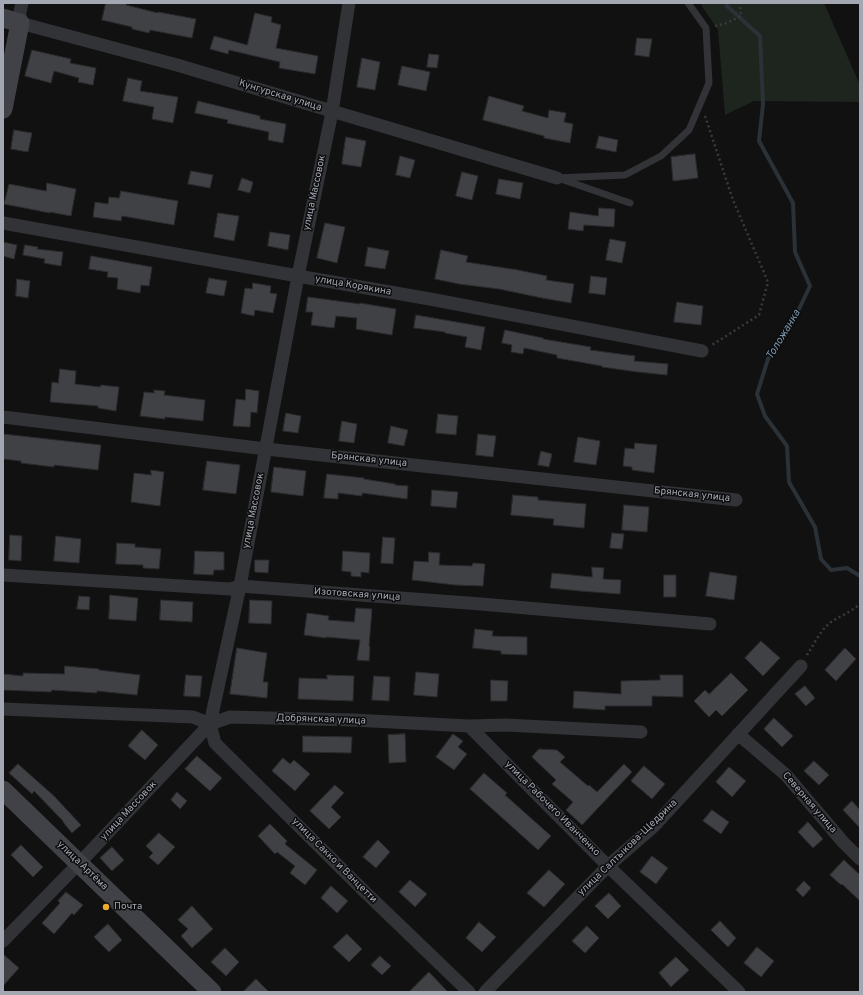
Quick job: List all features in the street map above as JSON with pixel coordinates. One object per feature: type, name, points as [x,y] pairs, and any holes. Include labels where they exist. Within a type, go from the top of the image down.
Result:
[{"type":"street","points":[[3,109],[12,20],[20,12],[22,3]]},
{"type":"street","name":"улица Массовок","points":[[3,941],[79,864],[210,724],[240,586],[298,276],[332,112],[349,3]]},
{"type":"street","name":"Кунгурская улица","points":[[12,20],[177,65],[557,178]]},
{"type":"street","name":"улица Корякина","points":[[3,223],[430,299],[702,351]]},
{"type":"street","name":"Брянская улица","points":[[3,417],[266,449],[736,500]]},
{"type":"street","name":"Изотовская улица","points":[[3,575],[230,589],[240,586],[481,604],[710,624]]},
{"type":"street","name":"улица Салтыкова-Щедрина","points":[[485,992],[608,866],[654,826],[801,666]]},
{"type":"street","points":[[3,709],[193,717],[210,724]]},
{"type":"street","name":"Добрянская улица","points":[[210,724],[230,717],[353,720],[469,726],[506,725],[641,732]]},
{"type":"street","name":"улица Сакко и Ванцетти","points":[[210,724],[216,743],[363,890],[469,992]]},
{"type":"street","name":"улица Рабочего Иванченко","points":[[469,726],[608,866],[739,992]]},
{"type":"street","name":"Северная улица","points":[[738,734],[786,775],[843,842],[860,858]]},
{"type":"street","name":"улица Артёма","points":[[3,790],[212,992]]},
{"type":"lane","points":[[557,178],[625,175],[662,156],[689,130],[709,83],[706,28],[688,3]]},
{"type":"lane","points":[[557,178],[630,203]]},
{"type":"path","points":[[727,22],[741,16],[740,3]]},
{"type":"path","points":[[700,103],[733,200],[768,282],[759,315],[702,351]]},
{"type":"path","points":[[801,666],[819,634],[830,623],[854,610],[860,604]]},
{"type":"shaded area","points":[[700,3],[824,3],[860,85],[860,102],[754,101],[725,115],[718,30]]},
{"type":"building","points":[[106,3],[127,3],[126,5],[158,13],[196,19],[192,38],[150,30],[149,33],[132,29],[132,27],[102,20]]},
{"type":"building","points":[[255,13],[272,17],[271,22],[281,25],[276,48],[318,56],[315,74],[279,68],[280,62],[229,50],[228,54],[210,49],[214,36],[247,45]]},
{"type":"building","points":[[637,38],[652,39],[649,57],[635,55]]},
{"type":"building","points":[[32,50],[71,59],[70,63],[96,68],[93,85],[78,82],[79,78],[54,71],[51,83],[25,76]]},
{"type":"building","points":[[429,54],[439,55],[437,68],[427,67]]},
{"type":"building","points":[[362,58],[380,62],[375,90],[357,87]]},
{"type":"building","points":[[402,66],[430,72],[426,91],[398,85]]},
{"type":"building","points":[[128,78],[142,81],[140,91],[178,97],[173,123],[152,119],[154,107],[123,101]]},
{"type":"building","points":[[489,96],[524,106],[522,111],[548,118],[549,110],[566,113],[564,122],[573,124],[570,143],[544,138],[544,136],[483,120]]},
{"type":"building","points":[[198,101],[260,116],[260,119],[286,124],[283,143],[268,140],[269,132],[227,123],[228,120],[195,113]]},
{"type":"building","points":[[14,130],[32,133],[28,152],[11,149]]},
{"type":"building","points":[[599,136],[618,140],[616,152],[596,148]]},
{"type":"building","points":[[346,137],[366,141],[361,167],[342,164]]},
{"type":"building","points":[[695,154],[698,178],[673,181],[671,157]]},
{"type":"building","points":[[400,156],[415,160],[410,178],[396,175]]},
{"type":"building","points":[[191,171],[213,175],[210,188],[188,184]]},
{"type":"building","points":[[462,172],[478,176],[472,200],[456,196]]},
{"type":"building","points":[[242,178],[253,182],[250,193],[238,190]]},
{"type":"building","points":[[499,179],[523,183],[520,199],[496,194]]},
{"type":"building","points":[[47,183],[76,189],[71,216],[4,204],[9,184],[46,191]]},
{"type":"building","points":[[121,191],[178,201],[174,225],[122,216],[121,221],[93,217],[95,202],[108,204],[109,197],[119,198]]},
{"type":"building","points":[[599,208],[615,209],[614,227],[584,225],[583,231],[568,229],[570,212],[598,216]]},
{"type":"building","points":[[218,213],[239,216],[234,241],[214,237]]},
{"type":"building","points":[[325,223],[345,227],[337,263],[317,258]]},
{"type":"building","points":[[270,232],[290,235],[288,250],[268,246]]},
{"type":"building","points":[[610,239],[626,242],[622,263],[606,260]]},
{"type":"building","points":[[3,242],[17,245],[14,259],[3,256]]},
{"type":"building","points":[[25,245],[38,247],[37,249],[63,252],[61,266],[44,263],[45,259],[23,255]]},
{"type":"building","points":[[368,247],[389,251],[385,269],[365,266]]},
{"type":"building","points":[[441,250],[468,256],[466,262],[518,270],[547,276],[546,280],[574,284],[571,303],[499,289],[459,284],[435,279]]},
{"type":"building","points":[[91,256],[152,267],[149,286],[141,285],[140,293],[117,289],[118,278],[107,277],[108,272],[89,269]]},
{"type":"building","points":[[591,276],[607,278],[605,295],[589,293]]},
{"type":"building","points":[[209,278],[227,281],[224,296],[206,293]]},
{"type":"building","points":[[17,279],[30,281],[28,298],[16,296]]},
{"type":"building","points":[[253,283],[271,286],[270,293],[277,294],[273,313],[255,310],[254,316],[241,313],[245,288],[252,289]]},
{"type":"building","points":[[308,297],[396,309],[392,335],[356,329],[357,318],[336,316],[334,328],[311,325],[313,312],[306,312]]},
{"type":"building","points":[[677,302],[703,306],[701,325],[674,322]]},
{"type":"building","points":[[416,315],[485,327],[481,350],[465,347],[467,337],[445,332],[414,328]]},
{"type":"building","points":[[505,330],[543,339],[591,347],[590,350],[635,356],[634,361],[668,364],[667,375],[602,367],[557,358],[557,355],[524,348],[523,354],[511,352],[512,345],[502,343]]},
{"type":"building","points":[[60,369],[76,371],[75,384],[100,387],[101,385],[119,387],[116,411],[98,408],[98,406],[50,402],[52,382],[58,383]]},
{"type":"building","points":[[246,389],[259,391],[257,413],[251,412],[250,427],[233,426],[236,399],[245,400]]},
{"type":"building","points":[[154,390],[165,391],[164,395],[205,400],[203,421],[140,416],[144,392],[154,393]]},
{"type":"building","points":[[286,413],[301,416],[298,433],[283,431]]},
{"type":"building","points":[[438,414],[458,416],[456,435],[436,433]]},
{"type":"building","points":[[342,421],[357,424],[354,443],[339,441]]},
{"type":"building","points":[[391,426],[408,430],[404,446],[388,443]]},
{"type":"building","points":[[3,434],[101,445],[98,470],[54,465],[54,467],[3,459]]},
{"type":"building","points":[[478,434],[496,436],[493,457],[476,455]]},
{"type":"building","points":[[578,437],[600,441],[596,465],[574,462]]},
{"type":"building","points":[[635,443],[657,445],[654,473],[632,470],[632,467],[623,466],[625,448],[634,449]]},
{"type":"building","points":[[541,451],[552,454],[549,467],[538,465]]},
{"type":"building","points":[[207,461],[240,465],[236,494],[203,490]]},
{"type":"building","points":[[274,467],[306,471],[303,496],[271,492]]},
{"type":"building","points":[[151,470],[164,472],[160,506],[131,502],[134,473],[151,475]]},
{"type":"building","points":[[327,474],[364,478],[395,485],[408,486],[407,499],[362,493],[362,496],[338,493],[338,499],[324,498]]},
{"type":"building","points":[[432,490],[458,492],[456,508],[431,506]]},
{"type":"building","points":[[513,495],[538,497],[538,500],[586,504],[584,528],[553,525],[554,519],[511,515]]},
{"type":"building","points":[[624,505],[649,507],[647,532],[622,530]]},
{"type":"building","points":[[612,533],[624,534],[622,549],[610,548]]},
{"type":"building","points":[[10,535],[22,536],[21,561],[9,560]]},
{"type":"building","points":[[56,536],[81,539],[79,563],[54,561]]},
{"type":"building","points":[[383,537],[395,538],[393,564],[381,563]]},
{"type":"building","points":[[117,543],[135,544],[135,547],[161,549],[159,569],[143,568],[143,565],[116,564]]},
{"type":"building","points":[[195,551],[224,552],[224,570],[214,570],[213,575],[194,574]]},
{"type":"building","points":[[343,551],[370,553],[369,573],[361,572],[361,577],[351,576],[351,572],[342,571]]},
{"type":"building","points":[[429,552],[440,553],[439,565],[472,566],[473,563],[485,564],[483,586],[455,585],[412,580],[414,561],[428,562]]},
{"type":"building","points":[[255,560],[269,560],[268,573],[255,572]]},
{"type":"building","points":[[592,567],[604,568],[603,579],[621,580],[620,594],[550,588],[552,573],[592,577]]},
{"type":"building","points":[[710,572],[737,576],[734,600],[706,596]]},
{"type":"building","points":[[664,575],[676,575],[676,597],[664,597]]},
{"type":"building","points":[[110,595],[138,598],[136,621],[109,619]]},
{"type":"building","points":[[79,596],[90,597],[89,610],[77,609]]},
{"type":"building","points":[[161,600],[193,602],[192,622],[160,620]]},
{"type":"building","points":[[250,600],[272,601],[271,624],[249,623]]},
{"type":"building","points":[[356,608],[372,609],[369,661],[357,660],[360,640],[304,635],[307,613],[329,616],[328,620],[354,622]]},
{"type":"building","points":[[475,629],[493,631],[492,636],[527,637],[527,655],[501,654],[501,651],[473,648]]},
{"type":"building","points":[[761,641],[780,658],[763,676],[745,658]]},
{"type":"building","points":[[237,648],[267,653],[263,682],[268,682],[267,698],[230,694]]},
{"type":"building","points":[[845,648],[856,659],[836,681],[825,670]]},
{"type":"building","points":[[65,666],[140,675],[137,695],[97,691],[97,693],[52,690],[51,692],[3,690],[3,674],[23,676],[23,673],[64,674]]},
{"type":"building","points":[[416,672],[439,674],[437,697],[414,695]]},
{"type":"building","points":[[731,673],[748,690],[722,716],[716,710],[709,717],[694,701],[705,690],[709,694]]},
{"type":"building","points":[[186,675],[202,676],[200,697],[184,696]]},
{"type":"building","points":[[327,675],[354,676],[353,701],[298,699],[299,678],[327,679]]},
{"type":"building","points":[[660,675],[683,675],[683,697],[652,696],[652,706],[605,706],[605,710],[573,708],[574,691],[621,694],[621,681],[660,680]]},
{"type":"building","points":[[374,676],[390,677],[389,701],[372,700]]},
{"type":"building","points":[[491,680],[508,681],[507,701],[491,701]]},
{"type":"building","points":[[805,686],[815,698],[806,706],[795,694]]},
{"type":"building","points":[[774,718],[793,736],[782,747],[764,729]]},
{"type":"building","points":[[142,730],[158,745],[145,760],[128,746]]},
{"type":"building","points":[[405,734],[406,762],[389,763],[388,735]]},
{"type":"building","points":[[453,734],[463,741],[458,747],[467,754],[454,770],[436,757]]},
{"type":"building","points":[[303,736],[352,737],[351,753],[303,752]]},
{"type":"building","points":[[539,749],[557,750],[565,757],[560,762],[597,792],[624,764],[632,772],[582,825],[566,810],[573,802],[552,784],[556,780],[532,757]]},
{"type":"building","points":[[197,756],[222,778],[210,791],[185,769]]},
{"type":"building","points":[[283,758],[290,764],[294,760],[310,774],[295,791],[272,771]]},
{"type":"building","points":[[814,761],[829,775],[819,785],[804,771]]},
{"type":"building","points":[[18,764],[54,796],[81,825],[72,833],[63,821],[34,791],[32,794],[9,773]]},
{"type":"building","points":[[644,766],[665,784],[652,799],[631,781]]},
{"type":"building","points":[[729,767],[746,781],[732,797],[716,782]]},
{"type":"building","points":[[484,773],[507,793],[505,795],[551,836],[538,850],[470,789]]},
{"type":"building","points":[[335,785],[344,793],[331,807],[341,817],[329,829],[310,811]]},
{"type":"building","points":[[177,792],[187,801],[180,809],[171,800]]},
{"type":"building","points":[[852,801],[860,810],[860,828],[843,810]]},
{"type":"building","points":[[712,810],[729,822],[721,834],[703,821]]},
{"type":"building","points":[[808,822],[823,839],[813,848],[798,832]]},
{"type":"building","points":[[270,824],[287,841],[285,844],[317,870],[305,885],[290,873],[295,866],[277,852],[275,854],[258,836]]},
{"type":"building","points":[[159,833],[175,847],[158,865],[149,857],[153,853],[146,846]]},
{"type":"building","points":[[378,840],[390,852],[376,868],[363,857]]},
{"type":"building","points":[[21,845],[43,867],[33,877],[11,855]]},
{"type":"building","points":[[112,847],[124,860],[112,871],[100,858]]},
{"type":"building","points":[[652,856],[668,868],[656,884],[640,872]]},
{"type":"building","points":[[844,860],[860,875],[860,901],[830,875]]},
{"type":"building","points":[[549,870],[565,884],[544,907],[527,893]]},
{"type":"building","points":[[410,880],[427,894],[415,907],[399,892]]},
{"type":"building","points":[[804,881],[811,888],[803,897],[796,890]]},
{"type":"building","points":[[331,886],[348,901],[337,913],[321,898]]},
{"type":"building","points":[[66,892],[83,905],[74,915],[72,913],[54,934],[42,923],[60,903],[58,901]]},
{"type":"building","points":[[609,893],[621,906],[608,919],[595,906]]},
{"type":"building","points":[[192,906],[213,929],[192,948],[181,936],[188,929],[178,920]]},
{"type":"building","points":[[720,921],[736,938],[728,947],[711,930]]},
{"type":"building","points":[[479,922],[496,937],[482,952],[466,938]]},
{"type":"building","points":[[108,924],[122,940],[109,952],[94,937]]},
{"type":"building","points":[[587,926],[599,938],[585,953],[572,941]]},
{"type":"building","points":[[347,934],[362,949],[349,962],[333,947]]},
{"type":"building","points":[[757,947],[774,961],[761,977],[744,963]]},
{"type":"building","points":[[225,948],[239,962],[226,976],[211,962]]},
{"type":"building","points":[[3,954],[19,968],[3,986]]},
{"type":"building","points":[[380,956],[391,966],[382,975],[371,965]]},
{"type":"building","points":[[676,957],[689,970],[671,987],[659,973]]},
{"type":"building","points":[[429,972],[448,992],[409,992]]},
{"type":"building","points":[[256,979],[269,992],[243,992]]},
{"type":"waterway","name":"Толожанка","points":[[726,3],[727,6],[760,36],[763,104],[759,141],[793,203],[795,252],[810,286],[790,328],[768,359],[757,394],[765,416],[787,446],[789,482],[815,527],[821,559],[831,570],[847,568],[860,576]]},
{"type":"place","name":"Почта","points":[[106,907]]}]
